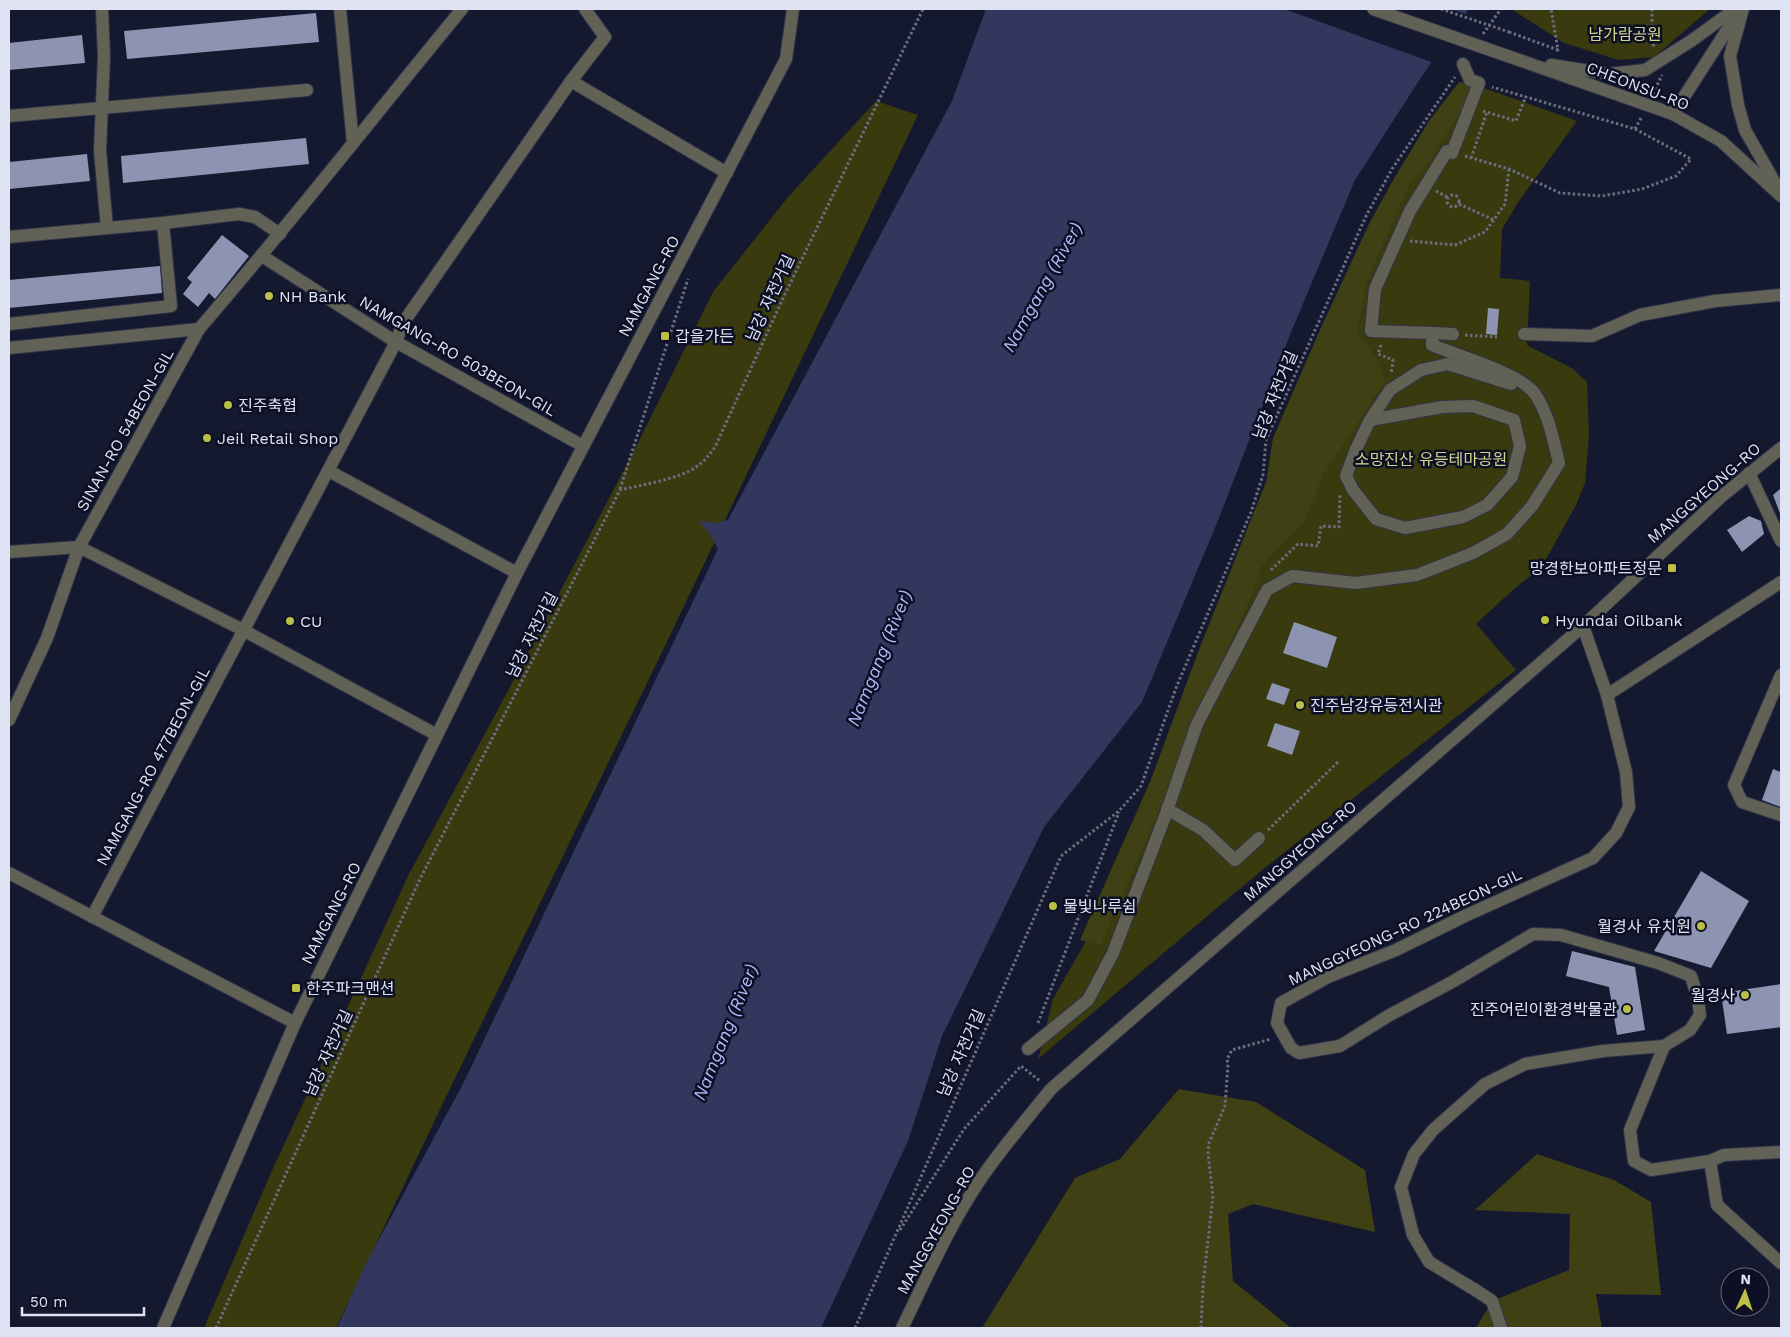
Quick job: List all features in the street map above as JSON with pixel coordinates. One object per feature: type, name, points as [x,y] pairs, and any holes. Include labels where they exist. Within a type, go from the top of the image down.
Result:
[{"type":"street","points":[[102,9],[104,57],[100,151],[107,228]]},
{"type":"street","points":[[340,9],[352,142]]},
{"type":"street","points":[[262,256],[352,142],[462,9]]},
{"type":"street","name":"NAMGANG-RO 477BEON-GIL","points":[[92,916],[329,470],[396,342],[403,323],[571,81],[605,37],[584,9]]},
{"type":"street","name":"NAMGANG-RO","points":[[163,1328],[294,1023],[516,573],[786,60],[793,9]]},
{"type":"street","points":[[1372,9],[1519,60],[1609,74],[1645,70],[1691,41],[1735,9]]},
{"type":"street","points":[[1674,114],[1742,9]]},
{"type":"street","points":[[1742,9],[1730,56],[1738,105],[1744,130],[1781,195]]},
{"type":"street","name":"CHEONSU-RO","points":[[1519,60],[1674,114],[1721,141],[1781,195]]},
{"type":"street","points":[[1453,334],[1371,331],[1375,289],[1396,240],[1410,211],[1449,152],[1479,83],[1470,80],[1463,64]]},
{"type":"street","points":[[571,81],[727,173]]},
{"type":"street","points":[[9,116],[102,106],[307,90]]},
{"type":"street","points":[[9,237],[239,214],[255,217],[280,234]]},
{"type":"street","points":[[9,324],[170,306],[163,222]]},
{"type":"street","name":"NAMGANG-RO 503BEON-GIL","points":[[262,256],[396,342],[584,446]]},
{"type":"street","name":"SINAN-RO 54BEON-GIL","points":[[9,720],[47,638],[79,547],[199,329],[262,256]]},
{"type":"street","points":[[1524,334],[1592,336],[1640,315],[1716,301],[1781,295]]},
{"type":"street","name":"SINAN-RO 54BEON-GIL","points":[[9,348],[199,329]]},
{"type":"street","points":[[1028,1049],[1088,1000],[1113,953],[1197,724],[1267,590],[1292,576],[1356,583],[1417,575],[1473,553],[1507,534],[1532,506],[1558,463],[1549,421],[1534,392],[1494,368],[1432,345],[1432,333]]},
{"type":"street","points":[[1370,420],[1442,406],[1473,406],[1514,420],[1520,446],[1512,477],[1487,505],[1463,517],[1405,528],[1376,519],[1353,490],[1346,476],[1356,448],[1370,420],[1390,390],[1421,370],[1448,364],[1472,370],[1534,392]]},
{"type":"street","name":"MANGGYEONG-RO","points":[[902,1328],[943,1244],[978,1184],[1013,1135],[1051,1089],[1583,626],[1722,496],[1781,448]]},
{"type":"street","points":[[329,470],[516,573]]},
{"type":"street","points":[[1749,473],[1781,541]]},
{"type":"street","points":[[9,552],[79,547],[244,630],[437,734]]},
{"type":"street","points":[[1607,695],[1781,582]]},
{"type":"street","name":"MANGGYEONG-RO 224BEON-GIL","points":[[1583,626],[1607,695],[1626,772],[1629,807],[1616,833],[1593,858],[1467,915],[1396,950],[1328,977],[1281,1003],[1276,1023],[1291,1048],[1299,1054],[1340,1046],[1388,1016],[1452,982],[1532,934],[1561,935],[1658,963],[1691,976],[1698,998],[1700,1015],[1690,1030],[1664,1046]]},
{"type":"street","points":[[1781,675],[1734,785],[1742,802],[1781,815]]},
{"type":"street","points":[[1167,809],[1203,830],[1235,860],[1259,838]]},
{"type":"street","points":[[9,873],[294,1023]]},
{"type":"street","points":[[1501,1328],[1492,1301],[1429,1262],[1413,1235],[1401,1187],[1414,1154],[1433,1130],[1485,1084],[1525,1064],[1603,1051],[1664,1046],[1630,1130],[1634,1161],[1651,1170],[1710,1161],[1724,1155],[1781,1152]]},
{"type":"street","points":[[1710,1161],[1716,1205],[1781,1263]]},
{"type":"path","name":"남강 자전거길","points":[[216,1328],[419,881],[620,490],[672,477],[694,469],[705,460],[715,447],[785,294],[923,9]]},
{"type":"path","points":[[1442,9],[1558,50],[1551,9]]},
{"type":"path","points":[[1479,40],[1501,9]]},
{"type":"path","name":"남강 자전거길","points":[[855,1328],[1061,856],[1119,811],[1141,786],[1176,688],[1251,512],[1263,475],[1266,440],[1366,216],[1392,169],[1463,64]]},
{"type":"path","points":[[1449,152],[1508,169],[1560,193],[1602,196],[1642,189],[1676,176],[1691,159],[1635,129],[1479,83]]},
{"type":"path","points":[[1470,106],[1516,121],[1526,96]]},
{"type":"path","points":[[1470,158],[1486,112]]},
{"type":"path","points":[[1396,240],[1455,245],[1485,232],[1505,204],[1508,169]]},
{"type":"path","points":[[1459,204],[1494,220]]},
{"type":"path","points":[[620,490],[691,271]]},
{"type":"path","points":[[1453,334],[1497,337]]},
{"type":"path","points":[[1383,337],[1378,354],[1393,360],[1390,378]]},
{"type":"path","points":[[1276,585],[1265,576],[1298,544],[1318,546],[1321,526],[1339,527],[1341,489]]},
{"type":"path","points":[[1259,838],[1338,762]]},
{"type":"path","name":"남강 자전거길","points":[[894,1239],[964,1130],[1021,1066],[1119,811]]},
{"type":"path","points":[[1201,1328],[1203,1285],[1213,1196],[1208,1154],[1209,1143],[1225,1106],[1227,1060],[1232,1050],[1284,1035]]},
{"type":"path","points":[[1021,1066],[1051,1089]]},
{"type":"green space","name":"남가람공원","points":[[1511,9],[1710,9],[1654,57],[1619,60],[1564,43]]},
{"type":"green space","name":"소망진산 유등테마공원","points":[[1478,86],[1577,121],[1519,201],[1502,229],[1500,278],[1530,281],[1527,345],[1573,369],[1587,382],[1589,435],[1585,483],[1576,505],[1541,568],[1515,588],[1476,624],[1516,670],[1262,870],[1038,1059],[1053,999],[1119,883],[1408,158]]},
{"type":"green space","points":[[876,101],[918,115],[663,650],[336,1328],[204,1328],[270,1175],[409,874],[637,445],[713,292],[788,197]]},
{"type":"shaded area","points":[[1459,82],[1473,84],[1472,93],[1431,159],[1409,185],[1367,281],[1357,330],[1380,364],[1385,381],[1323,475],[1304,522],[1262,565],[1253,592],[1195,720],[1171,783],[1101,945],[1080,940],[1150,782],[1200,647],[1266,482],[1273,438],[1319,332],[1369,224],[1396,175],[1429,121]]},
{"type":"shaded area","points":[[1179,1089],[1256,1102],[1365,1170],[1375,1232],[1253,1204],[1228,1214],[1233,1281],[1291,1328],[982,1328],[1075,1178],[1120,1159]]},
{"type":"shaded area","points":[[1537,1154],[1614,1180],[1651,1202],[1661,1295],[1596,1294],[1602,1328],[1476,1328],[1492,1301],[1569,1270],[1570,1214],[1475,1210]]},
{"type":"water","name":"Namgang (River)","points":[[986,9],[1469,9],[1422,76],[1355,180],[1291,332],[1219,518],[1142,702],[1044,827],[942,1036],[908,1141],[821,1328],[337,1328],[364,1267],[463,1084],[718,549],[710,534],[699,521],[716,523],[728,520],[952,101]]},
{"type":"pier","points":[[1284,9],[1451,9],[1468,15],[1434,63]]},
{"type":"building","points":[[316,13],[319,42],[127,59],[124,31]]},
{"type":"building","points":[[82,35],[85,63],[9,70],[9,43]]},
{"type":"building","points":[[306,138],[309,164],[123,183],[121,156]]},
{"type":"building","points":[[87,154],[90,181],[9,189],[9,162]]},
{"type":"building","points":[[222,235],[249,256],[215,299],[209,293],[198,307],[183,294],[192,282],[187,278]]},
{"type":"building","points":[[160,266],[162,293],[9,308],[9,280]]},
{"type":"building","points":[[1488,308],[1499,309],[1497,335],[1486,334]]},
{"type":"building","points":[[1781,488],[1781,516],[1773,495]]},
{"type":"building","points":[[1749,516],[1761,521],[1764,534],[1742,552],[1727,530]]},
{"type":"building","points":[[1294,622],[1337,637],[1327,668],[1283,653]]},
{"type":"building","points":[[1272,683],[1290,689],[1284,705],[1266,699]]},
{"type":"building","points":[[1275,723],[1300,731],[1292,755],[1267,746]]},
{"type":"building","points":[[1773,769],[1781,772],[1781,807],[1762,800]]},
{"type":"building","name":"월경사 유치원","points":[[1701,871],[1749,901],[1711,968],[1654,951]]},
{"type":"building","name":"진주어린이환경박물관","points":[[1572,951],[1635,967],[1645,1030],[1617,1035],[1609,987],[1566,976]]},
{"type":"building","points":[[1781,984],[1781,1027],[1727,1034],[1721,993]]},
{"type":"place","name":"NH Bank","points":[[269,296]]},
{"type":"place","name":"갑을가든","points":[[665,336]]},
{"type":"place","name":"진주축협","points":[[228,405]]},
{"type":"place","name":"Jeil Retail Shop","points":[[207,438]]},
{"type":"place","name":"망경한보아파트정문","points":[[1672,568]]},
{"type":"place","name":"Hyundai Oilbank","points":[[1545,620]]},
{"type":"place","name":"CU","points":[[290,621]]},
{"type":"place","name":"진주남강유등전시관","points":[[1300,705]]},
{"type":"place","name":"물빛나루쉼","points":[[1053,906]]},
{"type":"place","name":"월경사 유치원","points":[[1701,926]]},
{"type":"place","name":"한주파크맨션","points":[[296,988]]},
{"type":"place","name":"월경사","points":[[1745,995]]},
{"type":"place","name":"진주어린이환경박물관","points":[[1627,1009]]}]
